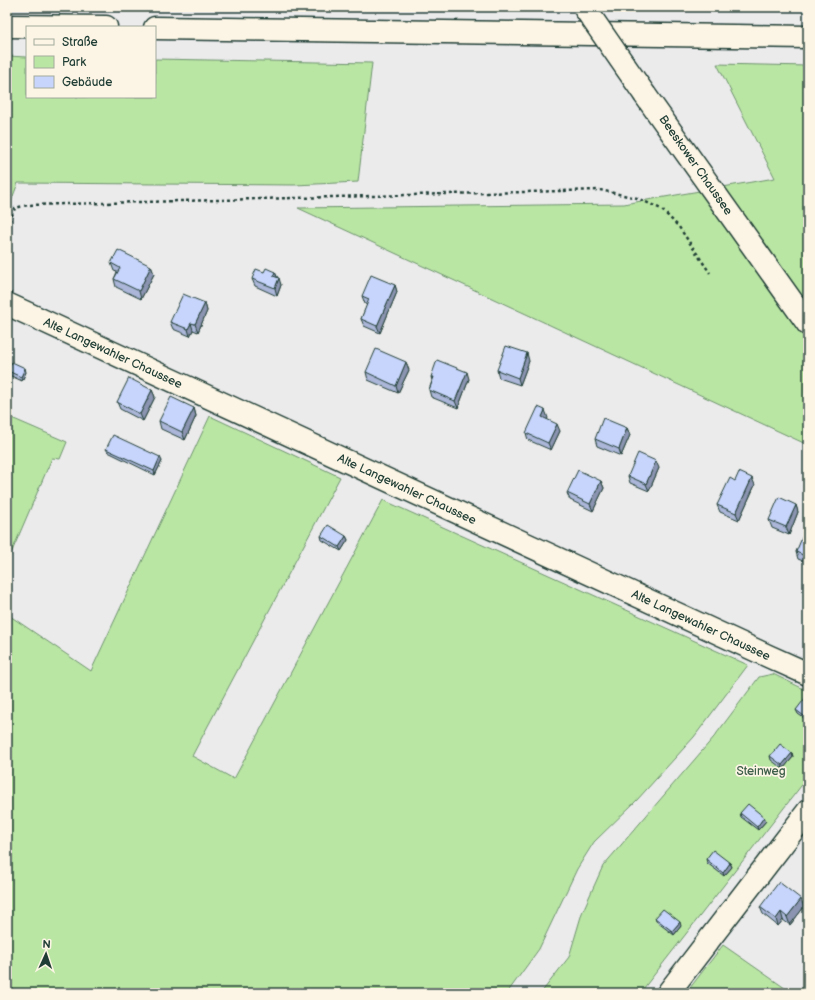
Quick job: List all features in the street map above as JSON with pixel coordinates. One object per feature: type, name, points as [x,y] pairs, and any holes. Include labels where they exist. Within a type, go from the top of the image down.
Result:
[{"type":"main road","name":"Beeskower Chaussee","points":[[584,7],[808,324]]},
{"type":"main road","points":[[7,26],[26,26]]},
{"type":"main road","points":[[156,28],[808,37]]},
{"type":"main road","name":"Alte Langewahler Chaussee","points":[[7,304],[808,674]]},
{"type":"main road","points":[[668,993],[808,811]]},
{"type":"path","points":[[7,227],[15,208],[28,205],[600,190],[637,198],[661,209],[679,226],[710,273]]},
{"type":"green space","points":[[7,56],[26,57],[26,98],[156,98],[156,59],[372,63],[358,182],[295,185],[18,183],[7,212]]},
{"type":"green space","points":[[717,64],[808,66],[808,445],[298,208],[624,204],[775,178]]},
{"type":"green space","points":[[7,416],[67,442],[60,459],[52,458],[7,563]]},
{"type":"green space","points":[[210,416],[340,477],[192,756],[234,779],[383,500],[748,665],[694,737],[637,800],[594,842],[577,869],[539,949],[507,993],[7,993],[7,614],[91,671]]},
{"type":"green space","name":"Steinweg","points":[[773,674],[808,691],[808,777],[640,993],[541,993],[569,957],[582,913],[603,866],[714,737],[759,677]]},
{"type":"green space","points":[[723,945],[792,993],[686,993]]},
{"type":"building","points":[[118,250],[151,266],[139,291],[114,279],[120,268],[111,263]]},
{"type":"building","points":[[266,268],[275,272],[273,276],[279,278],[275,288],[252,279],[256,269],[264,272]]},
{"type":"building","points":[[371,275],[395,285],[377,326],[361,319],[369,299],[362,296]]},
{"type":"building","points":[[183,294],[205,303],[195,324],[191,323],[188,329],[170,322]]},
{"type":"building","points":[[506,346],[527,353],[518,378],[497,370]]},
{"type":"building","points":[[376,349],[406,362],[396,386],[366,372]]},
{"type":"building","points":[[437,360],[467,372],[455,401],[429,390],[434,377],[431,377]]},
{"type":"building","points":[[12,362],[25,368],[21,377],[8,371]]},
{"type":"building","points":[[129,378],[152,390],[140,414],[117,402]]},
{"type":"building","points":[[171,397],[194,408],[182,432],[159,421]]},
{"type":"building","points":[[538,407],[545,410],[542,417],[557,424],[548,443],[526,433]]},
{"type":"building","points":[[603,418],[627,428],[619,449],[595,439]]},
{"type":"building","points":[[113,435],[160,457],[154,471],[106,449]]},
{"type":"building","points":[[638,453],[656,461],[646,484],[628,476]]},
{"type":"building","points":[[578,470],[601,481],[590,504],[567,493]]},
{"type":"building","points":[[739,472],[752,478],[736,513],[717,505],[730,478],[735,481]]},
{"type":"building","points":[[779,497],[796,505],[786,527],[769,520]]},
{"type":"building","points":[[328,525],[346,536],[339,547],[321,536]]},
{"type":"building","points":[[807,526],[808,527],[808,557],[796,552]]},
{"type":"building","points":[[806,697],[808,699],[808,719],[796,710]]},
{"type":"building","points":[[780,744],[792,753],[782,765],[770,756]]},
{"type":"building","points":[[748,804],[764,817],[757,827],[740,813]]},
{"type":"building","points":[[713,850],[730,863],[723,873],[706,859]]},
{"type":"building","points":[[779,882],[801,899],[787,917],[781,912],[776,919],[760,907]]},
{"type":"building","points":[[663,909],[680,922],[672,931],[655,918]]}]
